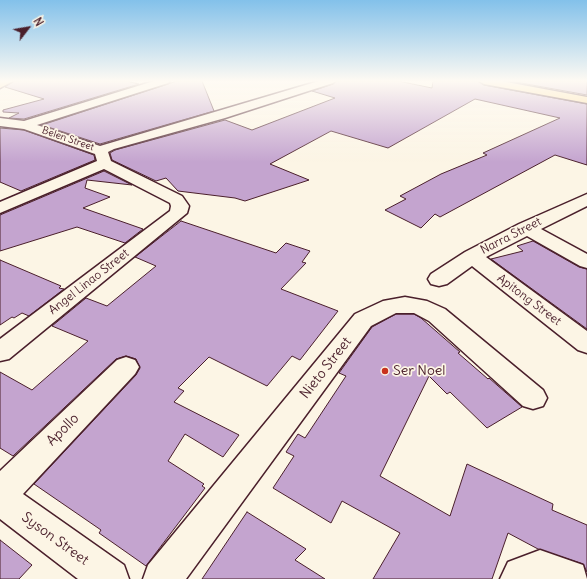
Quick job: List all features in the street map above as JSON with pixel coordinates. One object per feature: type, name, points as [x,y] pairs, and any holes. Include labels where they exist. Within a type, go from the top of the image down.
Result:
[{"type":"street","points":[[0,132],[78,108]]},
{"type":"street","points":[[0,208],[103,157],[109,146],[247,108]]},
{"type":"street","name":"Belen Street","points":[[0,122],[24,125],[103,157],[176,200],[180,206],[178,213]]},
{"type":"street","name":"Narra Street","points":[[439,279],[472,256],[587,199]]},
{"type":"street","name":"Angel Linao Street","points":[[0,352],[178,213]]},
{"type":"street","points":[[526,228],[587,262]]},
{"type":"street","name":"Apitong Street","points":[[472,256],[587,344]]},
{"type":"street","name":"Nieto Street","points":[[162,579],[363,320],[391,306],[405,304],[419,306],[437,315],[534,398]]},
{"type":"street","name":"Apollo","points":[[0,494],[126,367]]},
{"type":"street","name":"Syson Street","points":[[0,498],[110,579]]},
{"type":"street","points":[[519,579],[522,576],[540,569],[569,579]]},
{"type":"building","points":[[10,108],[60,108],[24,119],[9,118],[19,113],[3,112],[3,110]]},
{"type":"building","points":[[94,108],[213,108],[214,111],[100,144],[42,125]]},
{"type":"building","points":[[309,108],[459,108],[388,148],[331,131],[270,164],[309,180],[245,201],[235,198],[178,191],[166,178],[156,181],[112,160],[110,153],[115,150],[225,120],[252,130]]},
{"type":"building","points":[[515,108],[587,108],[587,165],[555,155],[440,217],[435,214],[421,228],[385,210],[406,199],[400,196],[441,174],[487,155],[483,153],[560,118]]},
{"type":"building","points":[[0,128],[24,130],[94,155],[95,160],[21,191],[0,182]]},
{"type":"building","points":[[104,171],[132,185],[87,180],[85,188],[110,197],[83,208],[143,229],[125,243],[77,227],[0,251],[0,215]]},
{"type":"building","points":[[181,221],[276,253],[286,243],[310,251],[302,262],[306,263],[281,289],[338,311],[300,360],[292,356],[267,386],[209,357],[178,388],[184,391],[174,402],[239,435],[223,457],[185,434],[168,461],[204,484],[202,486],[205,488],[146,566],[99,533],[101,530],[34,484],[136,375],[140,368],[136,359],[126,356],[116,359],[13,456],[0,448],[0,372],[32,390],[88,341],[52,326],[86,298],[107,306],[156,266],[135,257]]},
{"type":"building","points":[[533,241],[579,267],[587,269],[587,329],[491,259],[523,251],[517,246]]},
{"type":"building","points":[[0,260],[61,286],[59,288],[64,289],[29,316],[22,313],[14,318],[12,317],[0,325]]},
{"type":"building","points":[[396,314],[414,314],[421,318],[460,352],[458,353],[522,407],[487,428],[450,392],[447,394],[429,376],[380,476],[450,516],[467,464],[553,504],[552,510],[587,525],[587,572],[583,564],[538,549],[508,533],[492,579],[373,579],[400,533],[342,501],[331,523],[273,488],[294,456],[286,452],[298,434],[305,438],[346,376],[339,373],[372,327]]},
{"type":"building","points":[[247,512],[306,549],[295,560],[325,579],[202,579]]},
{"type":"building","points":[[0,540],[32,565],[19,579],[0,579]]},
{"type":"place","name":"Ser Noel","points":[[385,371]]}]
